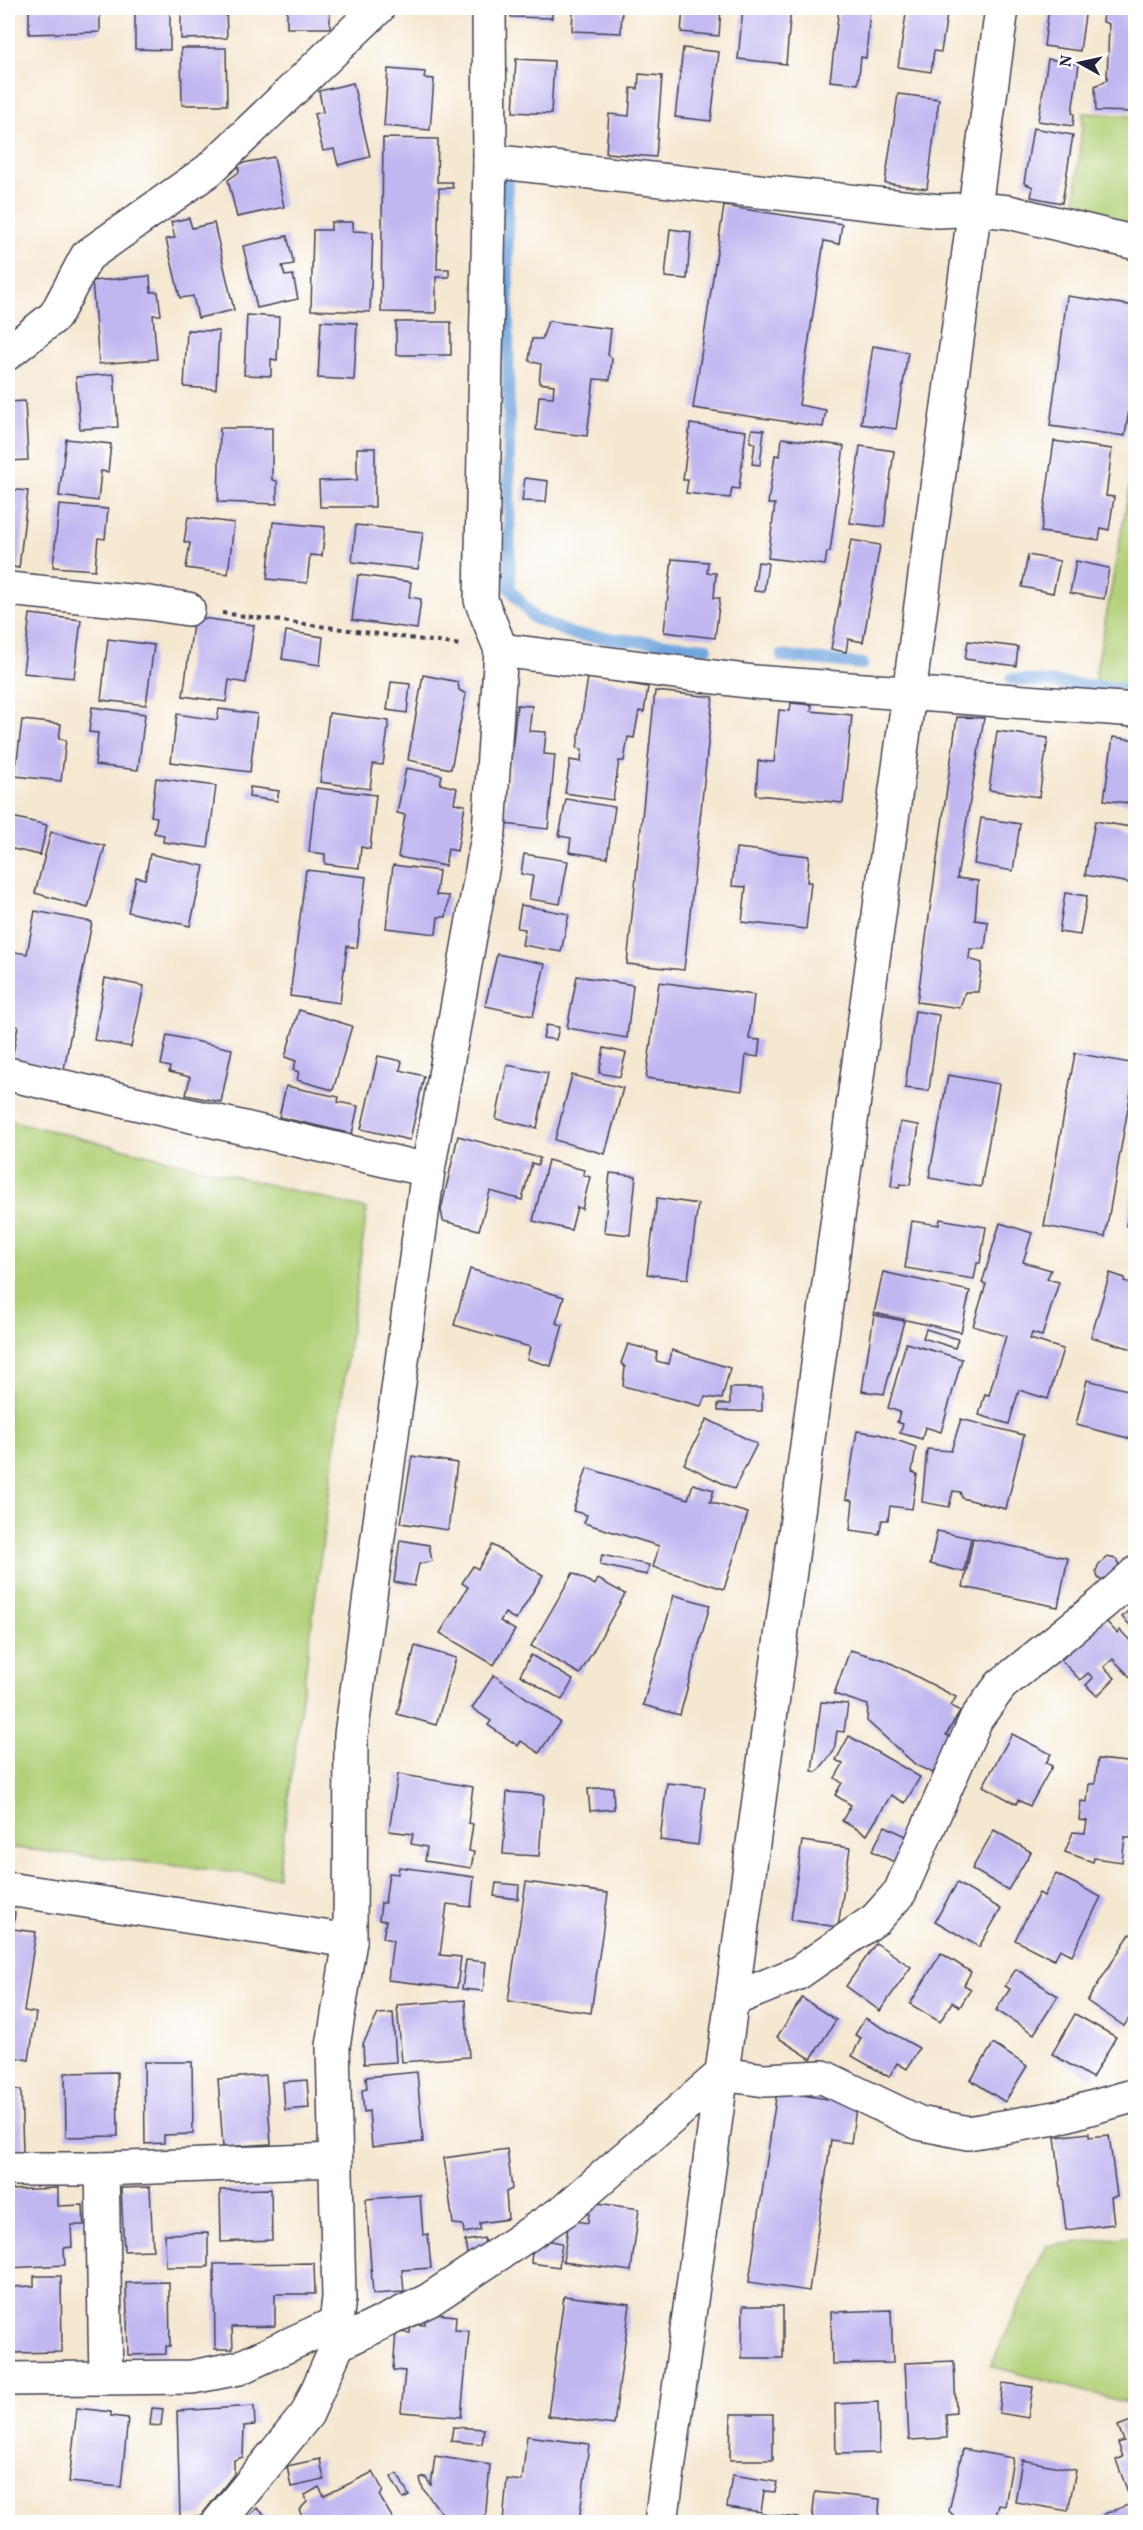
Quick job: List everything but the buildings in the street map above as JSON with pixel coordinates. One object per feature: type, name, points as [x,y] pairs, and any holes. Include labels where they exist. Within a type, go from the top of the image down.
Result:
[{"type":"street","points":[[8,353],[55,316],[87,256],[209,170],[378,8]]},
{"type":"street","points":[[219,2523],[307,2414],[337,2333],[339,2298],[333,2046],[350,1941],[351,1735],[428,1170],[489,831],[501,650],[481,600],[490,161],[489,8]]},
{"type":"street","points":[[660,2523],[1002,8]]},
{"type":"street","points":[[490,161],[939,211],[976,209],[1009,212],[1136,243]]},
{"type":"street","points":[[8,589],[188,609]]},
{"type":"street","points":[[501,650],[754,682],[1136,710]]},
{"type":"street","points":[[8,1074],[428,1170]]},
{"type":"street","points":[[732,2000],[798,1973],[876,1919],[900,1892],[976,1719],[1001,1684],[1136,1573]]},
{"type":"street","points":[[8,1888],[350,1941]]},
{"type":"street","points":[[8,2379],[192,2377],[239,2368],[429,2300],[565,2210],[722,2074],[765,2080],[823,2077],[919,2123],[968,2133],[1054,2118],[1136,2095]]},
{"type":"street","points":[[8,2169],[102,2169],[336,2160]]},
{"type":"street","points":[[102,2169],[106,2377]]},
{"type":"path","points":[[188,609],[501,650]]},
{"type":"green space","points":[[1083,113],[1135,116],[1135,228],[1074,214]]},
{"type":"green space","points":[[1135,457],[1135,686],[1094,683]]},
{"type":"green space","points":[[8,1120],[367,1209],[278,1877],[8,1847]]},
{"type":"green space","points":[[1135,2236],[1135,2399],[1127,2403],[991,2366],[1046,2246]]},
{"type":"waterway","points":[[507,174],[510,589],[534,618],[575,635],[707,648]]},
{"type":"waterway","points":[[782,656],[862,664]]},
{"type":"waterway","points":[[1011,679],[1136,690]]}]
